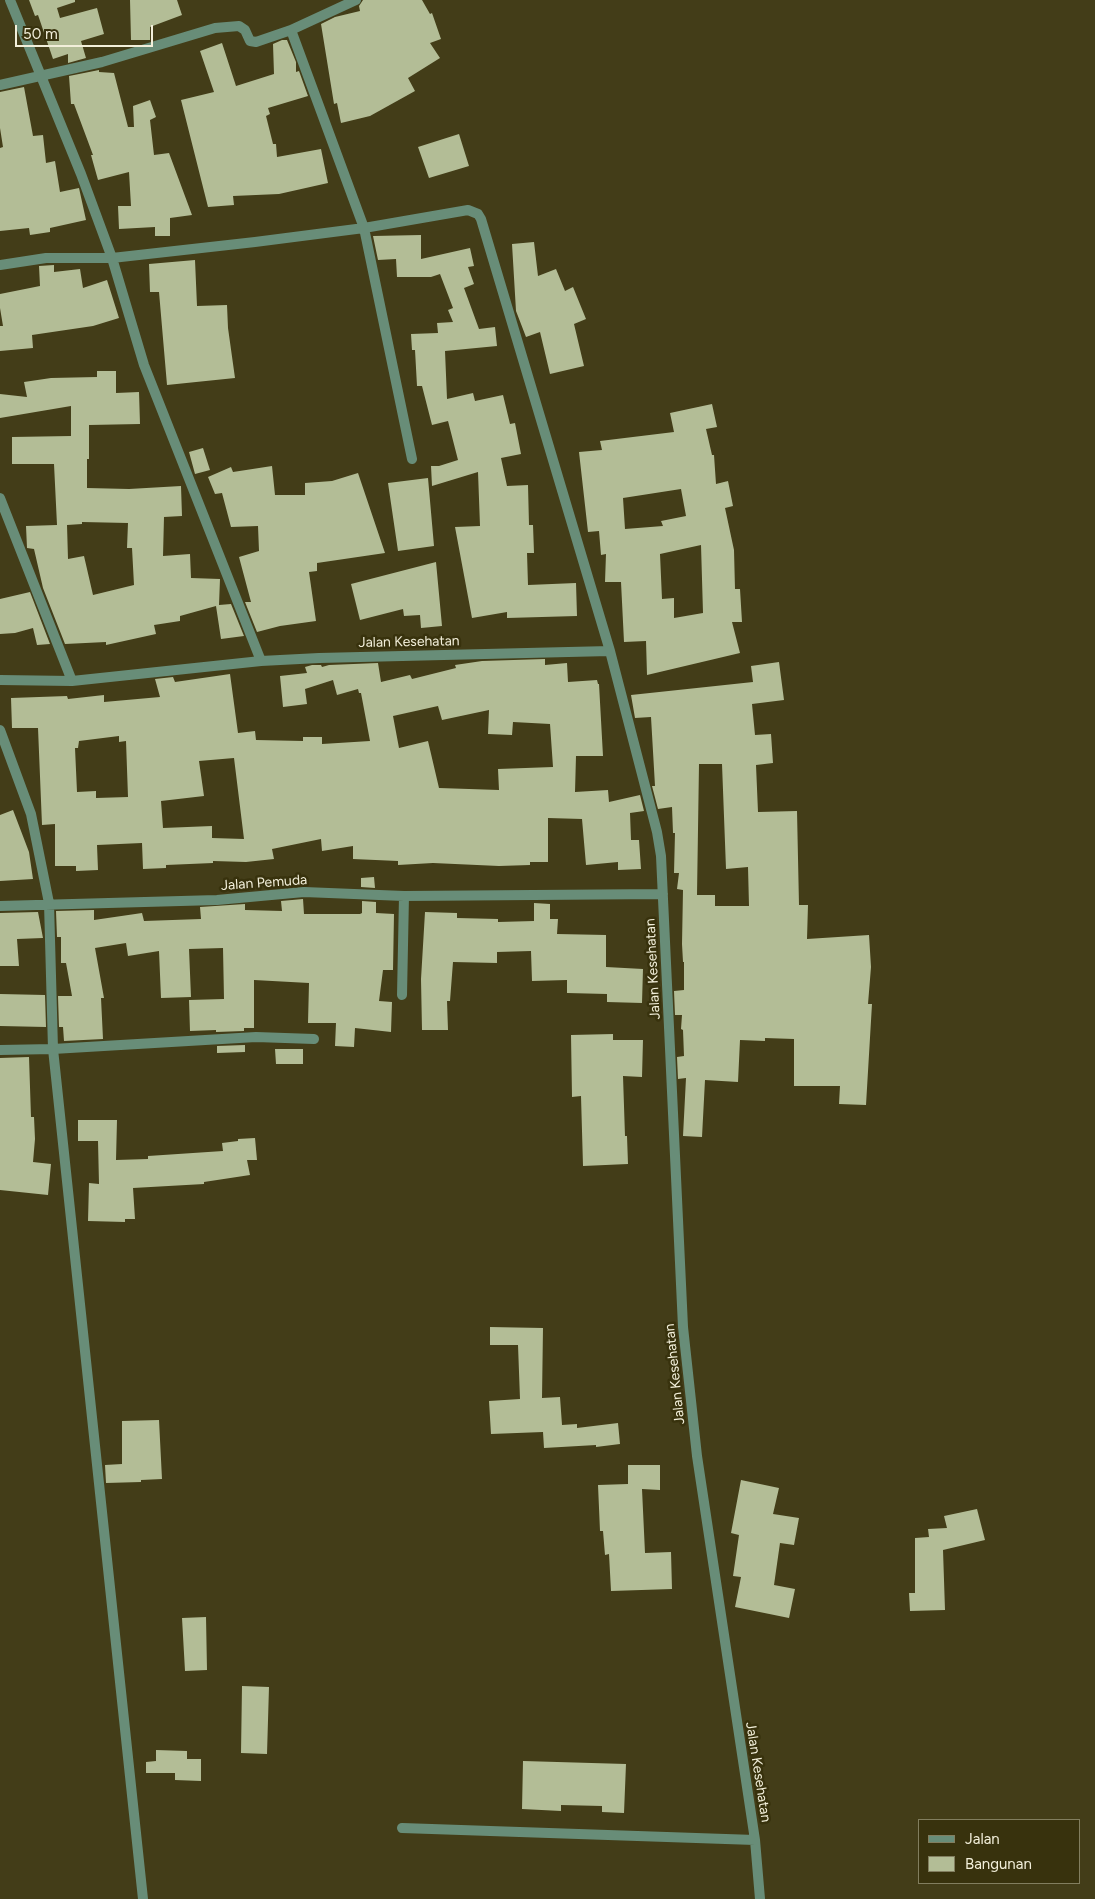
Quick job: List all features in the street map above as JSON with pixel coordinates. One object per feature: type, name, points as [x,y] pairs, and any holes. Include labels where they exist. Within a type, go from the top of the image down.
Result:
[{"type":"street","points":[[10,0],[81,174],[112,258],[144,365],[262,661]]},
{"type":"street","points":[[0,85],[102,62],[215,28],[239,26],[245,30],[248,39],[253,42],[291,30],[356,0]]},
{"type":"street","points":[[291,30],[364,228],[412,459]]},
{"type":"street","points":[[0,265],[46,258],[112,258],[255,242],[364,228],[468,210],[478,214],[610,651]]},
{"type":"street","points":[[0,498],[72,681]]},
{"type":"street","name":"Jalan Kesehatan","points":[[0,680],[72,681],[262,661],[610,651],[624,699],[657,832],[661,856],[683,1327],[697,1456],[755,1840],[760,1899]]},
{"type":"street","points":[[0,730],[31,814],[49,903],[53,1049],[143,1899]]},
{"type":"street","name":"Jalan Pemuda","points":[[0,906],[49,903],[217,900],[304,892],[404,896],[663,894]]},
{"type":"street","points":[[402,995],[404,896]]},
{"type":"street","points":[[0,1050],[53,1049],[256,1037],[314,1039]]},
{"type":"street","points":[[402,1828],[755,1840]]},
{"type":"building","points":[[29,0],[75,0],[75,2],[57,8],[60,18],[97,8],[104,34],[81,41],[86,58],[68,63],[68,54],[53,59],[38,15],[35,16]]},
{"type":"building","points":[[130,0],[177,0],[182,15],[150,27],[150,40],[131,40]]},
{"type":"building","points":[[363,0],[422,0],[430,14],[432,13],[441,39],[430,43],[440,58],[408,78],[415,91],[370,116],[341,123],[337,103],[334,104],[321,24],[335,17],[360,11],[359,6]]},
{"type":"building","points":[[287,40],[296,62],[296,72],[299,71],[308,96],[268,108],[270,114],[266,116],[273,144],[276,144],[277,157],[321,149],[328,183],[279,194],[233,196],[234,205],[208,207],[181,100],[214,92],[200,51],[222,43],[236,86],[274,74],[273,44]]},
{"type":"building","points":[[99,70],[99,72],[114,73],[128,127],[134,127],[133,106],[150,100],[156,117],[150,120],[154,155],[169,153],[192,215],[170,218],[170,236],[155,236],[155,227],[119,229],[118,206],[131,206],[129,172],[98,180],[91,155],[93,155],[74,104],[71,104],[69,76]]},
{"type":"building","points":[[24,87],[33,136],[43,135],[46,163],[55,161],[60,192],[79,188],[86,220],[50,228],[50,232],[30,235],[29,228],[0,231],[0,148],[3,147],[0,128],[0,92]]},
{"type":"building","points":[[459,134],[469,166],[429,178],[418,147]]},
{"type":"building","points":[[421,235],[421,259],[470,248],[474,266],[468,267],[474,284],[464,288],[479,329],[495,327],[497,346],[445,351],[447,399],[473,393],[475,401],[503,395],[510,424],[515,423],[521,454],[501,458],[507,486],[528,485],[529,525],[533,525],[534,553],[527,553],[528,585],[576,583],[577,616],[507,618],[507,612],[472,618],[455,527],[480,526],[478,472],[432,486],[431,466],[439,466],[458,460],[448,421],[432,425],[422,386],[417,386],[415,350],[412,350],[411,334],[438,333],[437,323],[453,322],[448,310],[453,308],[440,274],[431,277],[397,277],[396,259],[378,260],[373,236]]},
{"type":"building","points":[[534,242],[538,276],[556,269],[565,291],[573,287],[586,319],[574,324],[584,366],[550,374],[540,332],[526,337],[516,311],[512,244]]},
{"type":"building","points":[[195,260],[197,306],[227,305],[228,328],[235,378],[167,385],[159,292],[150,292],[149,264]]},
{"type":"building","points":[[54,265],[54,272],[80,269],[83,288],[107,280],[119,318],[93,326],[32,335],[33,348],[0,351],[0,326],[3,326],[0,294],[40,286],[39,266]]},
{"type":"building","points":[[97,371],[116,371],[116,393],[139,392],[140,424],[89,425],[87,488],[129,489],[181,486],[182,516],[164,517],[163,556],[190,554],[191,578],[220,579],[219,605],[231,604],[244,636],[221,639],[216,606],[180,616],[180,621],[154,625],[156,634],[106,645],[106,642],[65,644],[43,588],[34,549],[27,548],[26,526],[57,525],[54,464],[12,464],[12,437],[71,436],[71,406],[0,418],[0,394],[27,397],[24,382],[51,378],[97,377]],"holes":[[[82,522],[128,523],[127,548],[132,548],[134,585],[93,595],[84,556],[68,559],[67,525],[82,524]]]},
{"type":"building","points":[[712,404],[717,427],[706,429],[712,455],[714,455],[716,484],[728,481],[733,506],[725,508],[734,550],[735,589],[740,589],[742,622],[732,622],[740,653],[647,675],[646,641],[624,642],[621,582],[605,582],[606,554],[601,555],[599,531],[588,532],[579,452],[602,450],[600,441],[674,432],[670,413]],"holes":[[[681,489],[686,516],[661,521],[663,526],[625,529],[623,498]],[[701,545],[703,613],[674,618],[674,598],[662,599],[660,554]]]},
{"type":"building","points":[[203,448],[210,470],[195,474],[189,452]]},
{"type":"building","points":[[272,466],[275,495],[305,495],[305,483],[332,481],[358,473],[385,553],[317,563],[317,571],[309,572],[316,621],[280,626],[257,632],[245,602],[251,602],[239,557],[259,551],[258,526],[231,527],[222,493],[215,494],[208,477],[231,467],[233,472]]},
{"type":"building","points":[[428,478],[434,546],[398,551],[388,483]]},
{"type":"building","points":[[436,562],[442,626],[421,628],[420,615],[404,616],[403,609],[360,620],[351,584]]},
{"type":"building","points":[[30,592],[50,644],[37,645],[33,628],[15,633],[0,634],[0,599]]},
{"type":"building","points":[[545,659],[545,665],[567,663],[568,682],[597,680],[599,684],[603,756],[576,756],[575,792],[608,790],[609,802],[640,795],[644,811],[630,813],[631,840],[639,840],[641,869],[618,870],[618,862],[586,865],[582,819],[548,818],[548,862],[530,862],[530,865],[499,866],[433,863],[398,865],[398,861],[353,859],[353,846],[322,851],[321,839],[272,849],[274,859],[246,862],[213,861],[213,863],[166,865],[166,868],[143,869],[142,843],[97,845],[98,870],[76,871],[76,866],[55,866],[55,824],[42,825],[38,728],[12,728],[11,698],[67,696],[68,699],[104,695],[104,702],[160,697],[155,679],[173,677],[175,682],[230,674],[238,733],[255,731],[256,740],[303,741],[303,737],[322,737],[322,744],[370,741],[361,693],[359,693],[358,689],[337,695],[333,680],[305,689],[307,704],[283,707],[280,676],[307,673],[305,667],[312,665],[321,665],[322,667],[378,663],[381,682],[410,675],[412,679],[456,668],[455,665],[482,661]],"holes":[[[438,706],[442,720],[489,710],[488,734],[512,735],[513,722],[550,724],[553,767],[498,769],[499,790],[439,788],[428,741],[399,748],[393,716]],[[119,736],[119,742],[126,741],[128,797],[96,798],[96,791],[77,792],[75,748],[78,748],[79,741]],[[234,758],[244,839],[212,838],[212,826],[163,828],[161,801],[204,796],[199,761]]]},
{"type":"building","points":[[779,662],[784,700],[752,704],[755,735],[771,734],[773,763],[756,765],[758,812],[797,811],[799,905],[808,905],[807,939],[869,935],[871,967],[868,1004],[872,1004],[866,1105],[839,1104],[840,1086],[794,1086],[794,1039],[765,1038],[765,1041],[740,1040],[738,1082],[705,1080],[702,1137],[683,1136],[686,1078],[678,1079],[677,1057],[684,1056],[683,1030],[681,1029],[682,1015],[675,1015],[674,991],[684,990],[682,944],[683,890],[677,889],[679,873],[674,873],[675,833],[673,833],[672,807],[658,809],[652,786],[655,786],[651,717],[635,718],[631,695],[753,682],[751,666]],"holes":[[[699,764],[722,764],[726,869],[748,867],[749,906],[715,906],[715,895],[697,895]]]},
{"type":"building","points":[[13,810],[29,852],[33,879],[0,881],[0,815]]},
{"type":"building","points":[[374,877],[375,888],[361,887],[361,878]]},
{"type":"building","points":[[303,899],[304,914],[360,914],[362,913],[362,901],[376,902],[376,913],[394,914],[393,970],[383,970],[379,1001],[392,1002],[391,1032],[355,1028],[354,1047],[335,1046],[336,1023],[308,1023],[309,983],[254,980],[254,1028],[244,1028],[244,1031],[190,1031],[189,1000],[224,999],[223,948],[189,949],[191,997],[161,998],[159,951],[128,956],[126,943],[95,948],[104,998],[101,998],[103,1039],[64,1041],[63,1027],[59,1027],[58,996],[72,996],[66,963],[61,963],[61,937],[57,937],[56,911],[94,910],[94,920],[142,913],[144,921],[201,919],[200,907],[245,904],[245,910],[282,911],[281,901]]},
{"type":"building","points":[[534,903],[550,904],[550,919],[558,919],[557,934],[606,935],[606,967],[643,969],[642,1003],[607,1002],[607,994],[567,993],[567,980],[532,981],[531,951],[497,952],[497,963],[453,962],[450,1001],[447,1001],[448,1030],[422,1030],[421,979],[425,912],[457,913],[457,918],[498,919],[498,922],[534,921]]},
{"type":"building","points":[[38,912],[43,938],[17,939],[19,966],[0,966],[0,913]]},
{"type":"building","points":[[0,994],[45,995],[46,1027],[0,1026]]},
{"type":"building","points":[[613,1034],[613,1040],[643,1040],[642,1077],[623,1076],[628,1164],[583,1166],[581,1096],[572,1097],[571,1035]]},
{"type":"building","points":[[245,1045],[245,1052],[217,1053],[217,1046]]},
{"type":"building","points":[[275,1049],[303,1049],[303,1064],[276,1064]]},
{"type":"building","points":[[29,1057],[31,1117],[34,1117],[35,1139],[33,1162],[51,1164],[48,1195],[0,1190],[0,1058]]},
{"type":"building","points":[[78,1120],[117,1120],[116,1160],[148,1159],[148,1156],[223,1151],[222,1143],[238,1141],[238,1139],[255,1138],[257,1160],[247,1160],[250,1175],[204,1182],[204,1184],[133,1188],[135,1219],[125,1219],[125,1222],[88,1221],[89,1183],[99,1184],[98,1141],[78,1141]]},
{"type":"building","points":[[490,1327],[543,1328],[542,1398],[560,1397],[562,1425],[577,1424],[577,1428],[618,1423],[620,1444],[596,1447],[596,1445],[544,1448],[543,1432],[491,1434],[489,1401],[520,1399],[518,1345],[490,1345]]},
{"type":"building","points":[[159,1420],[162,1479],[106,1483],[105,1465],[122,1464],[122,1421]]},
{"type":"building","points":[[628,1465],[660,1465],[660,1490],[642,1489],[645,1553],[671,1552],[672,1589],[611,1591],[609,1554],[605,1555],[603,1531],[600,1531],[598,1485],[628,1484]]},
{"type":"building","points":[[741,1480],[779,1488],[773,1514],[799,1518],[794,1545],[780,1543],[774,1585],[795,1589],[789,1618],[735,1607],[741,1577],[733,1576],[739,1535],[731,1533]]},
{"type":"building","points":[[977,1509],[985,1540],[943,1550],[945,1610],[910,1611],[909,1593],[915,1593],[915,1538],[929,1537],[928,1529],[947,1528],[944,1516]]},
{"type":"building","points":[[206,1617],[207,1670],[185,1671],[182,1618]]},
{"type":"building","points":[[242,1686],[269,1687],[267,1754],[241,1753]]},
{"type":"building","points":[[156,1750],[187,1751],[187,1759],[201,1759],[201,1781],[175,1780],[175,1773],[146,1773],[146,1762],[156,1761]]},
{"type":"building","points":[[523,1761],[626,1764],[624,1813],[602,1812],[602,1806],[561,1805],[561,1811],[522,1809]]}]
